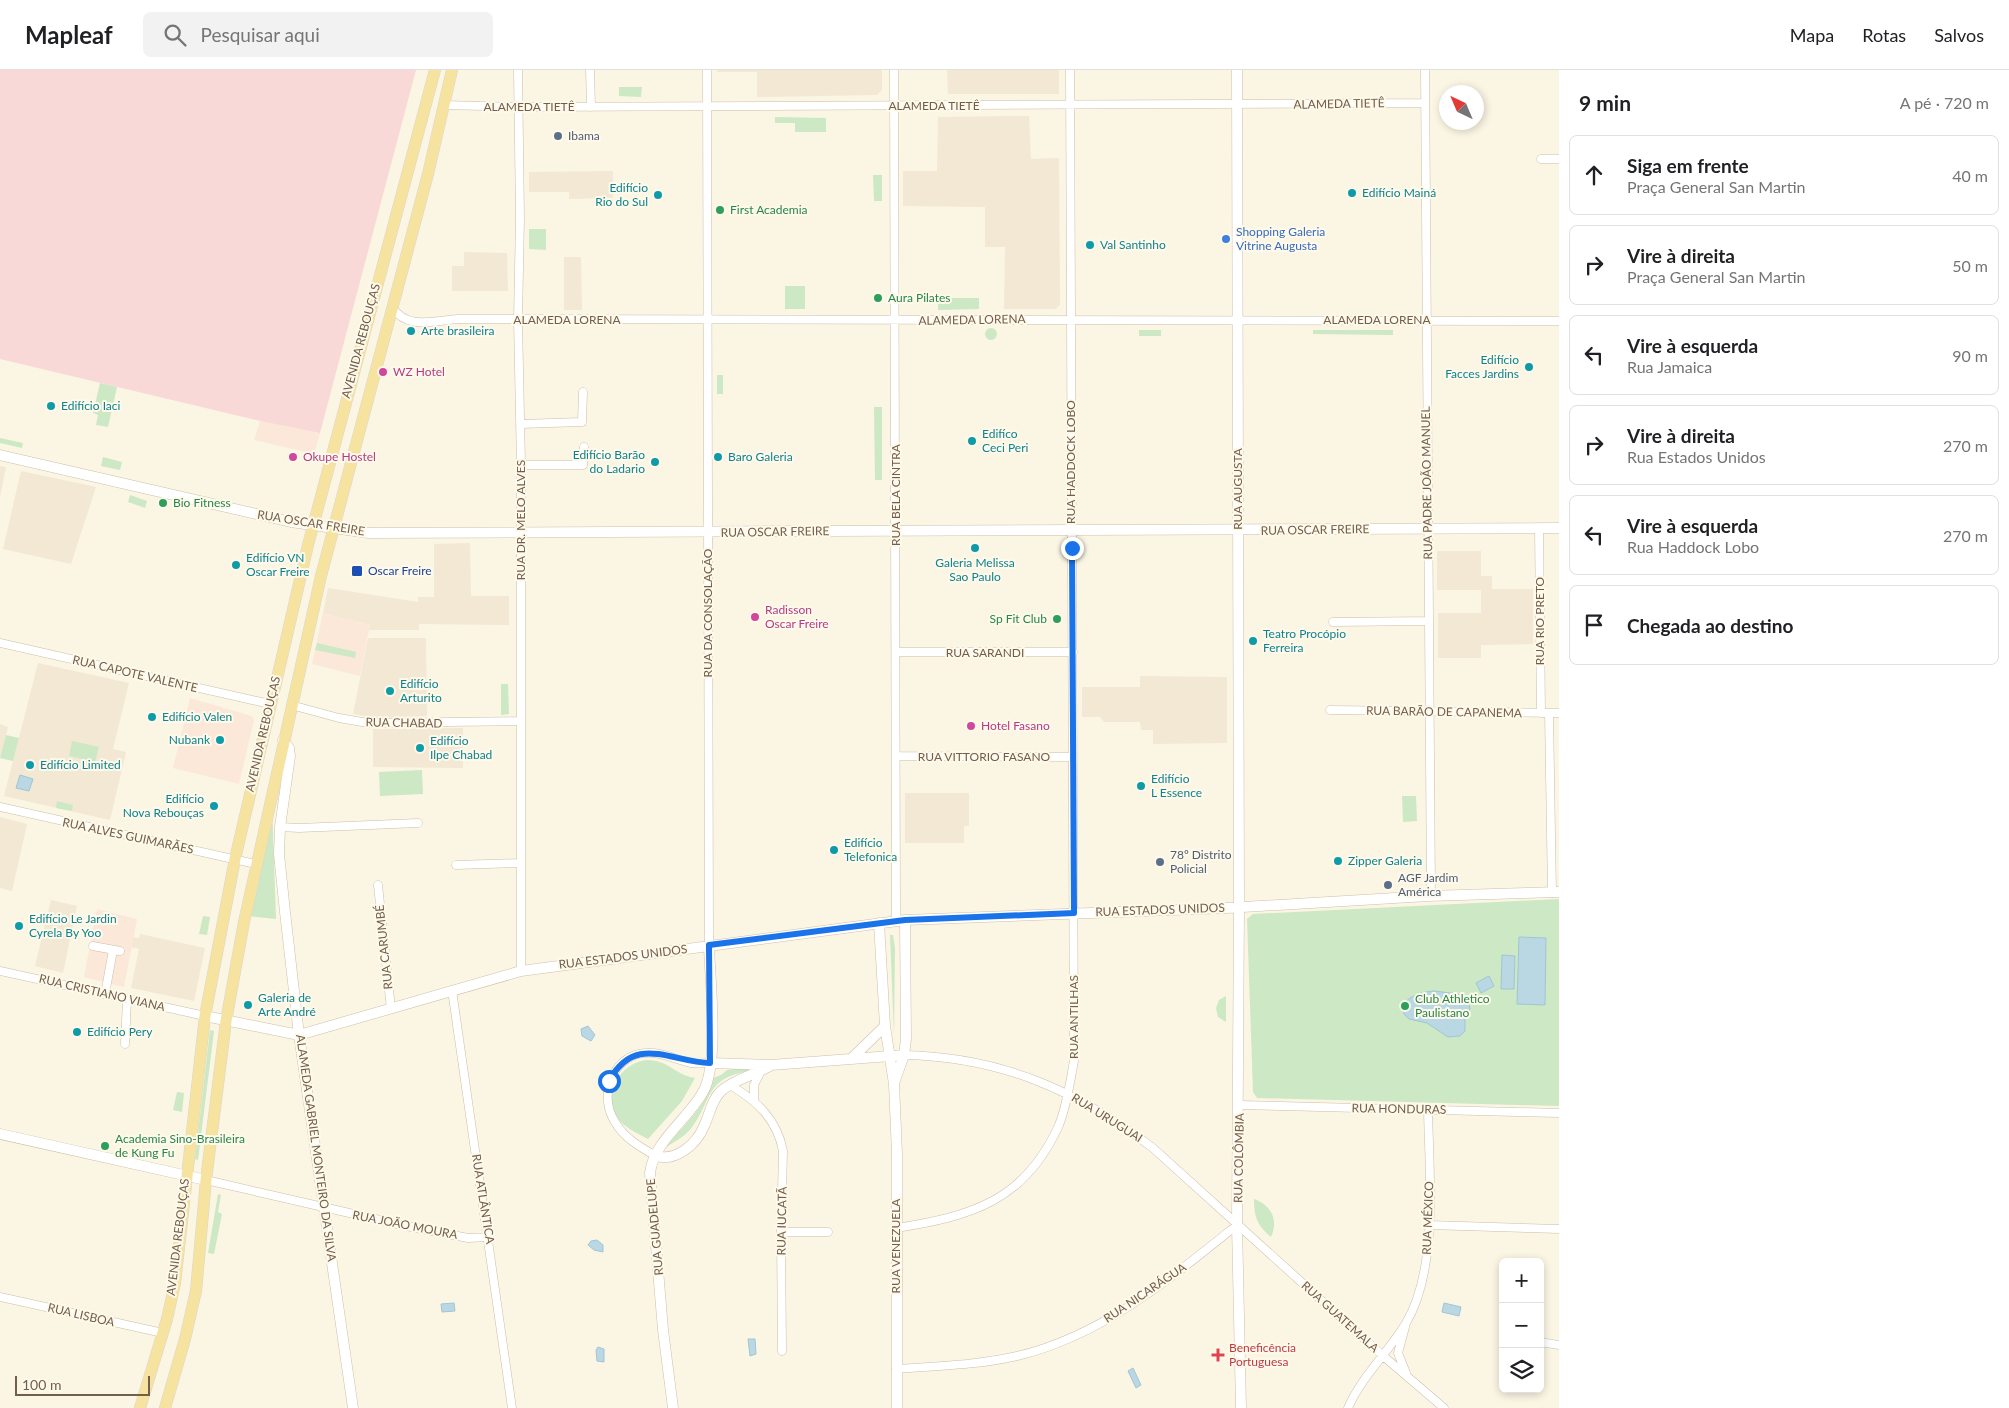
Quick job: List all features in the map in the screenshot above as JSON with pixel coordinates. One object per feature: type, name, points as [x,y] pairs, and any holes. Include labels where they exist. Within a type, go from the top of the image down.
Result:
[{"type":"main road","name":"AVENIDA REBOUÇAS","points":[[140,1408],[163,1333],[175,1283],[185,1176],[205,1016],[234,859],[313,526],[435,70]]},
{"type":"main road","name":"AVENIDA REBOUÇAS","points":[[164,1408],[185,1339],[196,1291],[206,1180],[226,1021],[256,864],[291,705],[333,529],[452,70]]},
{"type":"street","name":"RUA DR. MELO ALVES","points":[[518,70],[520,218],[518,320],[521,424],[521,971]]},
{"type":"street","points":[[590,70],[591,107]]},
{"type":"street","name":"RUA DA CONSOLAÇÃO","points":[[707,70],[709,945]]},
{"type":"street","name":"RUA BELA CINTRA","points":[[894,70],[896,652],[901,920]]},
{"type":"street","name":"RUA HADDOCK LOBO","points":[[1070,70],[1074,913]]},
{"type":"street","name":"RUA AUGUSTA","points":[[1237,70],[1239,907]]},
{"type":"street","name":"RUA PADRE JOÃO MANUEL","points":[[1425,70],[1431,896]]},
{"type":"street","name":"ALAMEDA TIETÊ","points":[[443,105],[707,107],[1425,103]]},
{"type":"street","points":[[1541,159],[1559,159]]},
{"type":"street","name":"ALAMEDA LORENA","points":[[392,307],[397,315],[408,322],[458,319],[1559,321]]},
{"type":"street","points":[[521,424],[583,422],[583,392]]},
{"type":"street","points":[[521,464],[582,465],[584,463],[584,447]]},
{"type":"street","name":"RUA OSCAR FREIRE","points":[[0,455],[231,509],[313,526],[400,534],[1559,528]]},
{"type":"street","name":"RUA RIO PRETO","points":[[1539,528],[1545,713],[1556,893]]},
{"type":"street","points":[[1333,622],[1429,621]]},
{"type":"street","name":"RUA CAPOTE VALENTE","points":[[0,643],[270,704]]},
{"type":"street","name":"RUA SARANDI","points":[[896,652],[1073,652]]},
{"type":"street","name":"RUA CHABAD","points":[[291,705],[345,720],[368,723],[520,722]]},
{"type":"street","name":"RUA BARÃO DE CAPANEMA","points":[[1330,710],[1559,713]]},
{"type":"street","name":"ALAMEDA GABRIEL MONTEIRO DA SILVA","points":[[283,740],[289,748],[290,756],[280,827],[284,912],[299,1034],[354,1408]]},
{"type":"street","name":"RUA VITTORIO FASANO","points":[[897,756],[1072,757]]},
{"type":"street","name":"RUA ALVES GUIMARÃES","points":[[0,807],[256,864]]},
{"type":"street","points":[[280,827],[299,828],[418,823]]},
{"type":"street","points":[[456,865],[521,863]]},
{"type":"street","name":"RUA CARUMBÉ","points":[[378,885],[391,1009]]},
{"type":"street","name":"RUA ESTADOS UNIDOS","points":[[205,1016],[299,1034],[521,971],[901,920],[1239,907],[1431,896],[1556,893]]},
{"type":"street","name":"RUA COLÔMBIA","points":[[1239,907],[1237,1225],[1241,1408]]},
{"type":"street","name":"RUA ANTILHAS","points":[[896,1228],[959,1217],[987,1205],[1011,1189],[1029,1172],[1045,1151],[1060,1123],[1074,1061],[1074,913]]},
{"type":"street","name":"RUA VENEZUELA","points":[[894,1084],[904,1055],[907,992],[901,920]]},
{"type":"street","name":"RUA VENEZUELA","points":[[879,923],[886,1026],[894,1084],[896,1408]]},
{"type":"street","name":"RUA GUADELUPE","points":[[673,1408],[650,1181],[651,1169],[656,1156],[700,1099],[706,1088],[710,1063],[709,945]]},
{"type":"street","points":[[93,946],[116,951],[105,994]]},
{"type":"street","name":"RUA CRISTIANO VIANA","points":[[0,971],[205,1016]]},
{"type":"street","name":"RUA ATLÂNTICA","points":[[452,990],[512,1408]]},
{"type":"street","points":[[125,1044],[127,999]]},
{"type":"street","points":[[852,1058],[886,1026]]},
{"type":"street","points":[[771,1065],[730,1085],[714,1100],[704,1126],[689,1147],[669,1157],[656,1156],[635,1143],[614,1121],[609,1108],[607,1093],[609,1081],[615,1071],[635,1055],[645,1053],[655,1053],[692,1063],[771,1065],[890,1056]]},
{"type":"street","name":"RUA URUGUAI","points":[[890,1056],[956,1058],[998,1067],[1067,1093],[1104,1114],[1153,1148],[1237,1225]]},
{"type":"street","points":[[754,1100],[754,1085],[761,1071]]},
{"type":"street","name":"RUA IUCATÃ","points":[[730,1085],[754,1100],[766,1112],[780,1139],[784,1166],[781,1232],[782,1351]]},
{"type":"street","name":"RUA HONDURAS","points":[[1239,1105],[1559,1113]]},
{"type":"street","name":"RUA MÉXICO","points":[[1406,1375],[1398,1353],[1406,1323],[1422,1282],[1427,1260],[1429,1226],[1428,1109]]},
{"type":"street","name":"RUA JOÃO MOURA","points":[[0,1134],[325,1208],[468,1238],[488,1237]]},
{"type":"street","name":"RUA GUATEMALA","points":[[1237,1225],[1444,1408]]},
{"type":"street","name":"RUA NICARÁGUA","points":[[896,1368],[986,1362],[1019,1355],[1067,1339],[1129,1307],[1173,1277],[1237,1225]]},
{"type":"street","points":[[1429,1226],[1559,1229]]},
{"type":"street","points":[[781,1232],[828,1232]]},
{"type":"street","name":"RUA LISBOA","points":[[0,1297],[163,1333]]},
{"type":"street","name":"RUA MÉXICO","points":[[1348,1408],[1364,1379],[1406,1323]]},
{"type":"street","points":[[1544,1343],[1559,1346]]},
{"type":"shaded area","points":[[0,70],[416,70],[320,433],[260,421],[0,359]]},
{"type":"shaded area","points":[[717,70],[882,70],[882,90],[877,95],[757,97],[757,72],[717,72]]},
{"type":"shaded area","points":[[947,70],[1059,70],[1059,94],[948,94]]},
{"type":"shaded area","points":[[1029,116],[1031,159],[1059,158],[1060,305],[1055,309],[1004,309],[1005,247],[985,247],[985,207],[903,206],[903,171],[937,171],[938,117]]},
{"type":"shaded area","points":[[613,171],[613,198],[569,199],[569,192],[529,192],[529,172]]},
{"type":"shaded area","points":[[464,252],[507,253],[508,291],[452,291],[452,266],[464,266]]},
{"type":"shaded area","points":[[564,257],[581,257],[582,310],[564,310]]},
{"type":"shaded area","points":[[260,421],[320,433],[314,454],[254,440]]},
{"type":"shaded area","points":[[0,466],[6,467],[0,497]]},
{"type":"shaded area","points":[[21,471],[96,487],[71,564],[3,549]]},
{"type":"shaded area","points":[[470,543],[471,596],[509,596],[509,625],[419,624],[419,630],[369,630],[370,625],[323,613],[328,588],[418,602],[418,597],[434,597],[434,544]]},
{"type":"shaded area","points":[[1437,551],[1481,551],[1481,576],[1492,576],[1492,589],[1533,589],[1533,644],[1481,645],[1481,658],[1438,658],[1438,613],[1481,613],[1481,590],[1437,590]]},
{"type":"shaded area","points":[[323,613],[370,625],[360,676],[312,664]]},
{"type":"shaded area","points":[[368,638],[426,638],[427,716],[378,718],[353,714]]},
{"type":"shaded area","points":[[38,663],[129,683],[113,749],[126,752],[110,820],[4,796]]},
{"type":"shaded area","points":[[1140,676],[1227,677],[1227,743],[1153,744],[1153,730],[1141,730],[1140,722],[1104,722],[1100,717],[1082,717],[1082,687],[1140,687]]},
{"type":"shaded area","points":[[190,698],[252,716],[254,720],[239,784],[173,768]]},
{"type":"shaded area","points":[[0,724],[8,727],[0,758]]},
{"type":"shaded area","points":[[463,728],[463,768],[373,767],[373,729]]},
{"type":"shaded area","points":[[905,793],[969,793],[969,826],[964,826],[964,843],[905,843]]},
{"type":"shaded area","points":[[0,817],[27,824],[12,891],[0,888]]},
{"type":"shaded area","points":[[51,900],[77,906],[63,973],[35,966]]},
{"type":"shaded area","points":[[97,909],[137,919],[124,987],[84,977]]},
{"type":"shaded area","points":[[140,934],[205,948],[194,1001],[131,988],[139,949],[131,947],[133,937],[139,938]]},
{"type":"green space","points":[[619,87],[642,87],[641,97],[619,96]]},
{"type":"green space","points":[[775,117],[826,118],[826,132],[795,132],[795,123],[775,123]]},
{"type":"green space","points":[[873,175],[882,175],[882,201],[874,201]]},
{"type":"green space","points":[[529,229],[546,229],[546,250],[529,249]]},
{"type":"green space","points":[[785,286],[805,286],[805,309],[785,309]]},
{"type":"green space","points":[[938,298],[979,298],[979,309],[938,310]]},
{"type":"green space","points":[[991,328],[997,334],[991,340],[985,334]]},
{"type":"green space","points":[[1139,330],[1161,330],[1161,336],[1139,336]]},
{"type":"green space","points":[[1313,330],[1393,330],[1393,335],[1313,334]]},
{"type":"green space","points":[[717,375],[723,375],[723,394],[717,394]]},
{"type":"green space","points":[[100,383],[117,387],[108,427],[96,425],[98,415],[93,413]]},
{"type":"green space","points":[[874,407],[882,407],[882,480],[875,480]]},
{"type":"green space","points":[[0,438],[23,443],[22,448],[0,443]]},
{"type":"green space","points":[[103,457],[122,462],[120,470],[101,466]]},
{"type":"green space","points":[[130,495],[147,501],[145,508],[128,502]]},
{"type":"green space","points":[[317,643],[356,652],[355,658],[315,650]]},
{"type":"green space","points":[[501,684],[508,684],[509,714],[501,715]]},
{"type":"green space","points":[[6,735],[19,738],[13,761],[0,758]]},
{"type":"green space","points":[[72,741],[99,747],[95,762],[69,756]]},
{"type":"green space","points":[[422,770],[423,794],[380,796],[379,772]]},
{"type":"green space","points":[[1402,796],[1416,796],[1417,821],[1403,822]]},
{"type":"green space","points":[[57,801],[73,805],[72,811],[56,808]]},
{"type":"green space","points":[[272,804],[276,919],[248,916]]},
{"type":"green space","name":"Club Athletico Paulistano","points":[[1559,899],[1559,1106],[1257,1098],[1253,1092],[1247,919],[1253,914]]},
{"type":"green space","points":[[203,916],[210,917],[207,935],[199,934]]},
{"type":"green space","points":[[890,935],[893,935],[895,948],[894,1035]]},
{"type":"green space","points":[[1226,996],[1226,1022],[1218,1017],[1216,1008],[1219,1000]]},
{"type":"green space","points":[[210,1030],[214,1031],[198,1160],[195,1159]]},
{"type":"green space","points":[[647,1060],[661,1062],[682,1074],[695,1078],[682,1101],[648,1139],[619,1120],[613,1107],[612,1097],[613,1088],[622,1072],[629,1066]]},
{"type":"green space","points":[[747,1067],[748,1071],[724,1079],[717,1085],[689,1131],[664,1149],[700,1107],[706,1098],[713,1078],[727,1070]]},
{"type":"green space","points":[[177,1092],[184,1093],[182,1112],[173,1110]]},
{"type":"green space","points":[[218,1194],[221,1195],[218,1212],[222,1214],[214,1254],[208,1253]]},
{"type":"green space","points":[[1254,1199],[1265,1205],[1272,1214],[1274,1225],[1271,1237],[1262,1229],[1257,1220]]},
{"type":"water","points":[[20,775],[33,779],[29,791],[16,788]]},
{"type":"water","points":[[1519,937],[1546,938],[1545,1005],[1517,1004]]},
{"type":"water","points":[[1502,955],[1515,956],[1514,989],[1501,989]]},
{"type":"water","points":[[1489,976],[1494,986],[1481,993],[1476,983]]},
{"type":"water","points":[[1434,991],[1458,994],[1469,1003],[1470,1009],[1465,1019],[1465,1031],[1460,1036],[1448,1037],[1427,1023],[1409,1019],[1404,1014],[1403,1005],[1409,999],[1421,993]]},
{"type":"water","points":[[588,1026],[595,1035],[591,1041],[582,1036],[581,1029]]},
{"type":"water","points":[[597,1240],[603,1245],[603,1252],[594,1250],[588,1245],[591,1241]]},
{"type":"water","points":[[454,1303],[455,1311],[442,1312],[441,1304]]},
{"type":"water","points":[[1444,1303],[1461,1307],[1459,1316],[1442,1312]]},
{"type":"water","points":[[748,1339],[755,1339],[756,1354],[750,1356]]},
{"type":"water","points":[[598,1347],[604,1349],[604,1362],[597,1361],[596,1350]]},
{"type":"water","points":[[1133,1368],[1141,1385],[1136,1388],[1128,1371]]},
{"type":"place","name":"Ibama","points":[[558,136]]},
{"type":"place","name":"Edifício Mainá","points":[[1352,193]]},
{"type":"place","name":"Edifício Rio do Sul","points":[[658,195]]},
{"type":"place","name":"First Academia","points":[[720,210]]},
{"type":"place","name":"Shopping Galeria Vitrine Augusta","points":[[1226,239]]},
{"type":"place","name":"Val Santinho","points":[[1090,245]]},
{"type":"place","name":"Aura Pilates","points":[[878,298]]},
{"type":"place","name":"Arte brasileira","points":[[411,331]]},
{"type":"place","name":"Edifício Facces Jardins","points":[[1529,367]]},
{"type":"place","name":"WZ Hotel","points":[[383,372]]},
{"type":"place","name":"Edifício Iaci","points":[[51,406]]},
{"type":"place","name":"Edifíco Ceci Peri","points":[[972,441]]},
{"type":"place","name":"Okupe Hostel","points":[[293,457]]},
{"type":"place","name":"Baro Galeria","points":[[718,457]]},
{"type":"place","name":"Edifício Barão do Ladario","points":[[655,462]]},
{"type":"place","name":"Bio Fitness","points":[[163,503]]},
{"type":"place","name":"Galeria Melissa Sao Paulo","points":[[975,548]]},
{"type":"place","name":"Edifício VN Oscar Freire","points":[[236,565]]},
{"type":"place","name":"Oscar Freire","points":[[357,571]]},
{"type":"place","name":"Radisson Oscar Freire","points":[[755,617]]},
{"type":"place","name":"Sp Fit Club","points":[[1057,619]]},
{"type":"place","name":"Teatro Procópio Ferreira","points":[[1253,641]]},
{"type":"place","name":"Edifício Arturito","points":[[390,691]]},
{"type":"place","name":"Edifício Valen","points":[[152,717]]},
{"type":"place","name":"Hotel Fasano","points":[[971,726]]},
{"type":"place","name":"Nubank","points":[[220,740]]},
{"type":"place","name":"Edifício Ilpe Chabad","points":[[420,748]]},
{"type":"place","name":"Edifício Limited","points":[[30,765]]},
{"type":"place","name":"Edifício L Essence","points":[[1141,786]]},
{"type":"place","name":"Edifício Nova Rebouças","points":[[214,806]]},
{"type":"place","name":"Edifício Telefonica","points":[[834,850]]},
{"type":"place","name":"Zipper Galeria","points":[[1338,861]]},
{"type":"place","name":"78º Distrito Policial","points":[[1160,862]]},
{"type":"place","name":"AGF Jardim América","points":[[1388,885]]},
{"type":"place","name":"Edifício Le Jardin Cyrela By Yoo","points":[[19,926]]},
{"type":"place","name":"Galeria de Arte André","points":[[248,1005]]},
{"type":"place","name":"Club Athletico Paulistano","points":[[1405,1006]]},
{"type":"place","name":"Edifício Pery","points":[[77,1032]]},
{"type":"place","name":"Academia Sino-Brasileira de Kung Fu","points":[[105,1146]]},
{"type":"place","name":"Beneficência Portuguesa","points":[[1218,1355]]},
{"type":"route","points":[[609,1081],[624,1061],[635,1055],[645,1053],[655,1053],[692,1063],[710,1063],[712,1038],[709,945],[905,920],[1074,913],[1072,548]]}]
